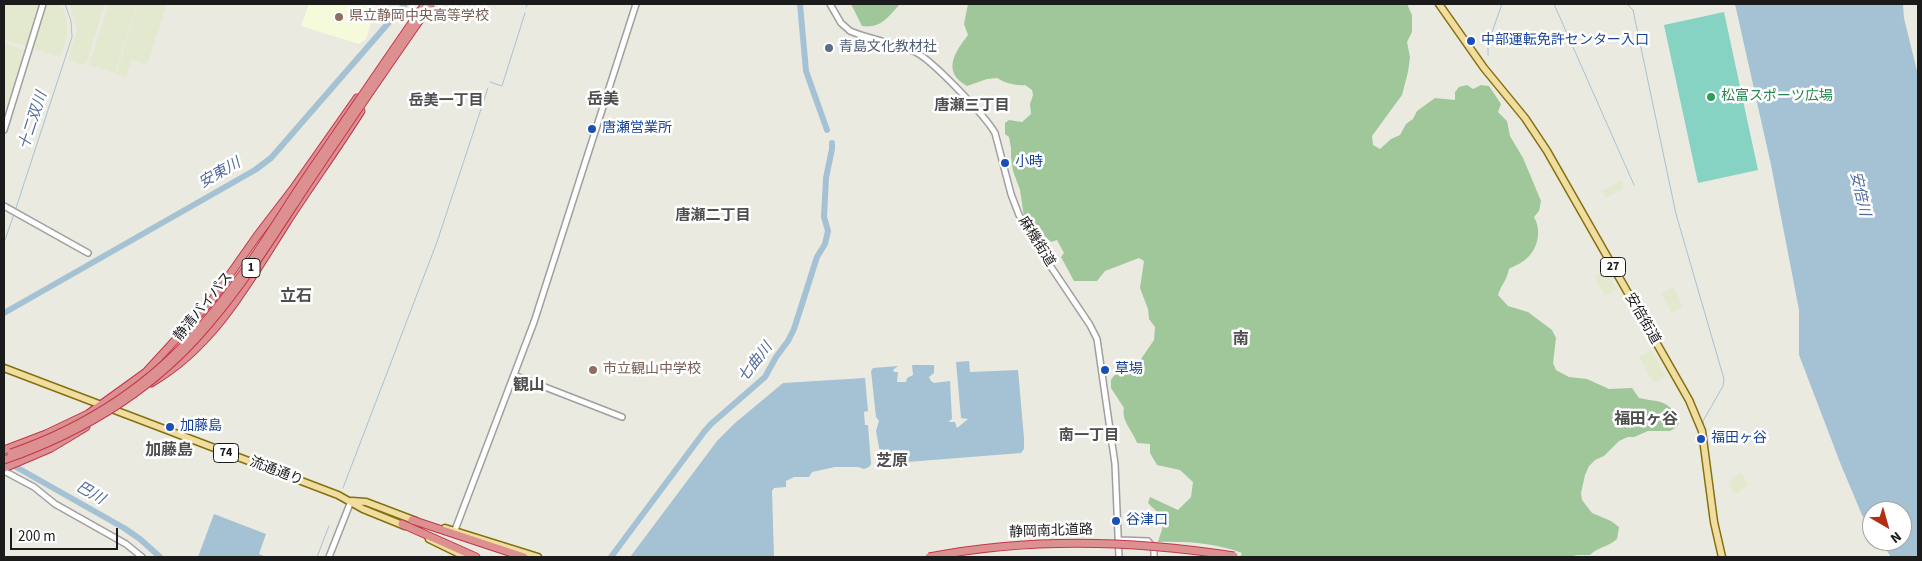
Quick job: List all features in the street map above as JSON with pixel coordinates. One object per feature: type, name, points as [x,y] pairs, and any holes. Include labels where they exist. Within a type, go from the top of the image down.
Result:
[{"type":"highway","name":"1","points":[[362,95],[386,52],[419,4]]},
{"type":"highway","name":"1","points":[[146,372],[202,313],[217,294],[424,4]]},
{"type":"highway","name":"静清バイパス","points":[[4,455],[52,437],[120,399],[163,365],[192,336],[216,308],[424,4]]},
{"type":"highway","name":"1","points":[[4,468],[51,448],[114,410],[186,359],[225,315],[258,269],[431,4]]},
{"type":"highway","name":"静清バイパス","points":[[4,460],[48,444],[84,427],[124,403],[162,372],[196,339],[220,312],[431,4]]},
{"type":"highway","name":"1","points":[[350,122],[364,106],[436,4]]},
{"type":"highway","name":"1","points":[[4,449],[73,422],[101,405],[146,372],[191,330],[213,305],[290,196],[306,178]]},
{"type":"highway","name":"1","points":[[151,383],[175,364],[223,313],[267,252],[290,211]]},
{"type":"highway","name":"74","points":[[412,520],[524,557]]},
{"type":"highway","name":"74","points":[[402,524],[476,557]]},
{"type":"highway","name":"静岡南北道路","points":[[929,557],[1016,545],[1082,542],[1153,545],[1234,556]]},
{"type":"highway","name":"静岡南北道路","points":[[939,557],[1016,547],[1097,544],[1170,549],[1226,557]]},
{"type":"main road","name":"安倍街道","points":[[1440,4],[1487,72],[1525,118],[1547,151],[1689,400],[1702,431],[1714,522],[1722,557]]},
{"type":"main road","name":"流通通り","points":[[4,368],[351,501]]},
{"type":"main road","name":"74","points":[[351,501],[366,502],[412,520],[455,530],[538,557]]},
{"type":"main road","name":"74","points":[[351,501],[363,509],[402,524],[466,557]]},
{"type":"street","points":[[4,130],[43,4]]},
{"type":"street","points":[[455,530],[534,322],[636,4]]},
{"type":"street","name":"麻機街道","points":[[830,4],[841,23],[850,31],[919,54],[968,100],[990,124],[995,133],[1011,194],[1019,215],[1093,329],[1097,339],[1115,464],[1119,557]]},
{"type":"street","points":[[4,206],[88,254]]},
{"type":"street","points":[[514,375],[622,417]]},
{"type":"street","points":[[4,468],[34,487],[55,504],[126,544],[142,557]]},
{"type":"street","points":[[329,557],[351,501]]},
{"type":"street","points":[[1119,540],[1148,541],[1154,549],[1154,557]]},
{"type":"shaded area","points":[[4,4],[42,4],[28,47],[4,40]]},
{"type":"shaded area","points":[[45,4],[60,4],[65,13],[67,36],[60,57],[32,48]]},
{"type":"shaded area","points":[[70,4],[105,4],[86,64],[83,65],[68,60],[77,29]]},
{"type":"shaded area","points":[[109,4],[137,4],[115,73],[89,65]]},
{"type":"shaded area","points":[[138,4],[167,4],[147,65],[132,60],[126,77],[116,74]]},
{"type":"shaded area","name":"県立静岡中央高等学校","points":[[309,4],[377,4],[366,39],[359,44],[301,26]]},
{"type":"shaded area","name":"松富スポーツ広場","points":[[1724,12],[1758,170],[1698,183],[1664,25]]},
{"type":"shaded area","points":[[4,43],[25,50],[4,117]]},
{"type":"shaded area","points":[[1622,180],[1623,189],[1606,198],[1602,191]]},
{"type":"shaded area","points":[[1606,270],[1617,290],[1605,296],[1594,277]]},
{"type":"shaded area","points":[[1673,287],[1683,306],[1672,313],[1661,294]]},
{"type":"shaded area","points":[[1651,350],[1666,376],[1654,383],[1639,357]]},
{"type":"shaded area","points":[[1740,472],[1749,484],[1735,495],[1729,486],[1731,484],[1729,481]]},
{"type":"green space","points":[[851,4],[900,4],[879,24],[862,26]]},
{"type":"green space","points":[[968,4],[1407,4],[1412,15],[1412,32],[1407,42],[1410,57],[1408,72],[1402,95],[1372,136],[1373,145],[1380,149],[1391,139],[1400,135],[1417,111],[1435,98],[1455,100],[1455,92],[1459,87],[1467,85],[1473,89],[1481,85],[1489,86],[1501,104],[1498,112],[1507,121],[1510,136],[1523,158],[1541,201],[1539,211],[1534,217],[1538,228],[1536,245],[1526,259],[1509,269],[1498,295],[1508,306],[1528,312],[1552,330],[1556,338],[1553,363],[1556,370],[1569,377],[1587,379],[1609,389],[1632,388],[1639,398],[1658,401],[1667,405],[1679,422],[1677,427],[1670,431],[1648,431],[1619,441],[1604,456],[1595,460],[1589,466],[1581,493],[1582,500],[1592,513],[1611,521],[1619,527],[1617,539],[1590,555],[1567,557],[1240,557],[1242,553],[1211,545],[1190,542],[1158,542],[1163,520],[1148,503],[1150,497],[1178,510],[1191,497],[1193,482],[1180,470],[1157,465],[1150,453],[1150,444],[1137,443],[1124,417],[1124,408],[1111,388],[1111,380],[1116,373],[1131,369],[1139,362],[1154,340],[1155,327],[1149,319],[1148,309],[1140,288],[1144,261],[1139,258],[1105,271],[1097,281],[1074,281],[1061,257],[1064,253],[1057,240],[1051,242],[1024,217],[1020,190],[1013,171],[1009,137],[1005,134],[1005,123],[1009,120],[1022,122],[1031,114],[1032,90],[1025,85],[1011,84],[997,78],[987,79],[967,86],[959,81],[955,75],[953,62],[958,49],[968,35],[964,24]]},
{"type":"water","name":"安倍川","points":[[1735,4],[1903,4],[1904,18],[1918,75],[1918,557],[1891,557],[1887,551],[1912,551],[1912,501],[1862,501],[1862,515],[1799,355],[1799,310],[1771,165]]},
{"type":"water","points":[[969,361],[970,372],[1018,370],[1024,438],[1024,449],[1021,453],[882,464],[876,431],[879,421],[876,417],[871,371],[873,368],[898,366],[893,370],[898,372],[897,382],[906,382],[907,378],[913,375],[912,365],[934,365],[934,373],[929,377],[931,381],[934,383],[950,381],[952,419],[948,422],[955,422],[957,428],[968,419],[961,418],[956,362]]},
{"type":"water","points":[[865,378],[868,411],[864,412],[865,425],[868,425],[871,464],[864,469],[858,467],[835,467],[812,472],[809,477],[794,477],[786,481],[786,487],[774,488],[772,491],[774,557],[630,557],[717,441],[735,423],[783,383]]},
{"type":"water","points":[[214,514],[266,534],[259,554],[266,557],[198,557]]},
{"type":"waterway","name":"十二双川","points":[[15,211],[72,37],[71,21],[65,4]]},
{"type":"waterway","name":"安東川","points":[[4,313],[255,170],[271,158],[405,4]]},
{"type":"waterway","name":"七曲川","points":[[800,4],[806,71],[827,130]]},
{"type":"waterway","points":[[1488,55],[1488,43],[1502,4]]},
{"type":"waterway","points":[[1554,4],[1634,185]]},
{"type":"waterway","points":[[1627,4],[1633,10],[1676,214],[1724,379],[1723,386],[1703,421],[1703,426]]},
{"type":"waterway","points":[[490,82],[502,86],[525,13]]},
{"type":"waterway","points":[[343,488],[437,242],[488,88]]},
{"type":"waterway","name":"七曲川","points":[[611,557],[704,432],[765,377],[788,341],[794,329],[817,257],[825,244],[828,231],[824,217],[826,178],[832,143]]},
{"type":"waterway","name":"十二双川","points":[[4,243],[14,214]]},
{"type":"waterway","name":"巴川","points":[[9,463],[124,528],[160,557]]},
{"type":"waterway","points":[[317,557],[329,526]]},
{"type":"waterway","points":[[1724,551],[1725,557]]},
{"type":"place","name":"県立静岡中央高等学校","points":[[339,17]]},
{"type":"place","name":"中部運転免許センター入口","points":[[1471,41]]},
{"type":"place","name":"青島文化教材社","points":[[829,48]]},
{"type":"place","name":"松富スポーツ広場","points":[[1711,97]]},
{"type":"place","name":"唐瀬営業所","points":[[592,129]]},
{"type":"place","name":"小時","points":[[1005,163]]},
{"type":"place","name":"市立観山中学校","points":[[593,370]]},
{"type":"place","name":"草場","points":[[1105,370]]},
{"type":"place","name":"加藤島","points":[[170,427]]},
{"type":"place","name":"福田ヶ谷","points":[[1701,439]]},
{"type":"place","name":"谷津口","points":[[1116,521]]},
{"type":"district","name":"岳美","points":[[603,100]]},
{"type":"district","name":"岳美一丁目","points":[[446,102]]},
{"type":"district","name":"唐瀬三丁目","points":[[972,107]]},
{"type":"district","name":"唐瀬二丁目","points":[[713,217]]},
{"type":"district","name":"立石","points":[[296,297]]},
{"type":"district","name":"南","points":[[1241,340]]},
{"type":"district","name":"観山","points":[[529,386]]},
{"type":"district","name":"福田ヶ谷","points":[[1646,420]]},
{"type":"district","name":"南一丁目","points":[[1089,437]]},
{"type":"district","name":"加藤島","points":[[169,451]]},
{"type":"district","name":"芝原","points":[[892,462]]}]
